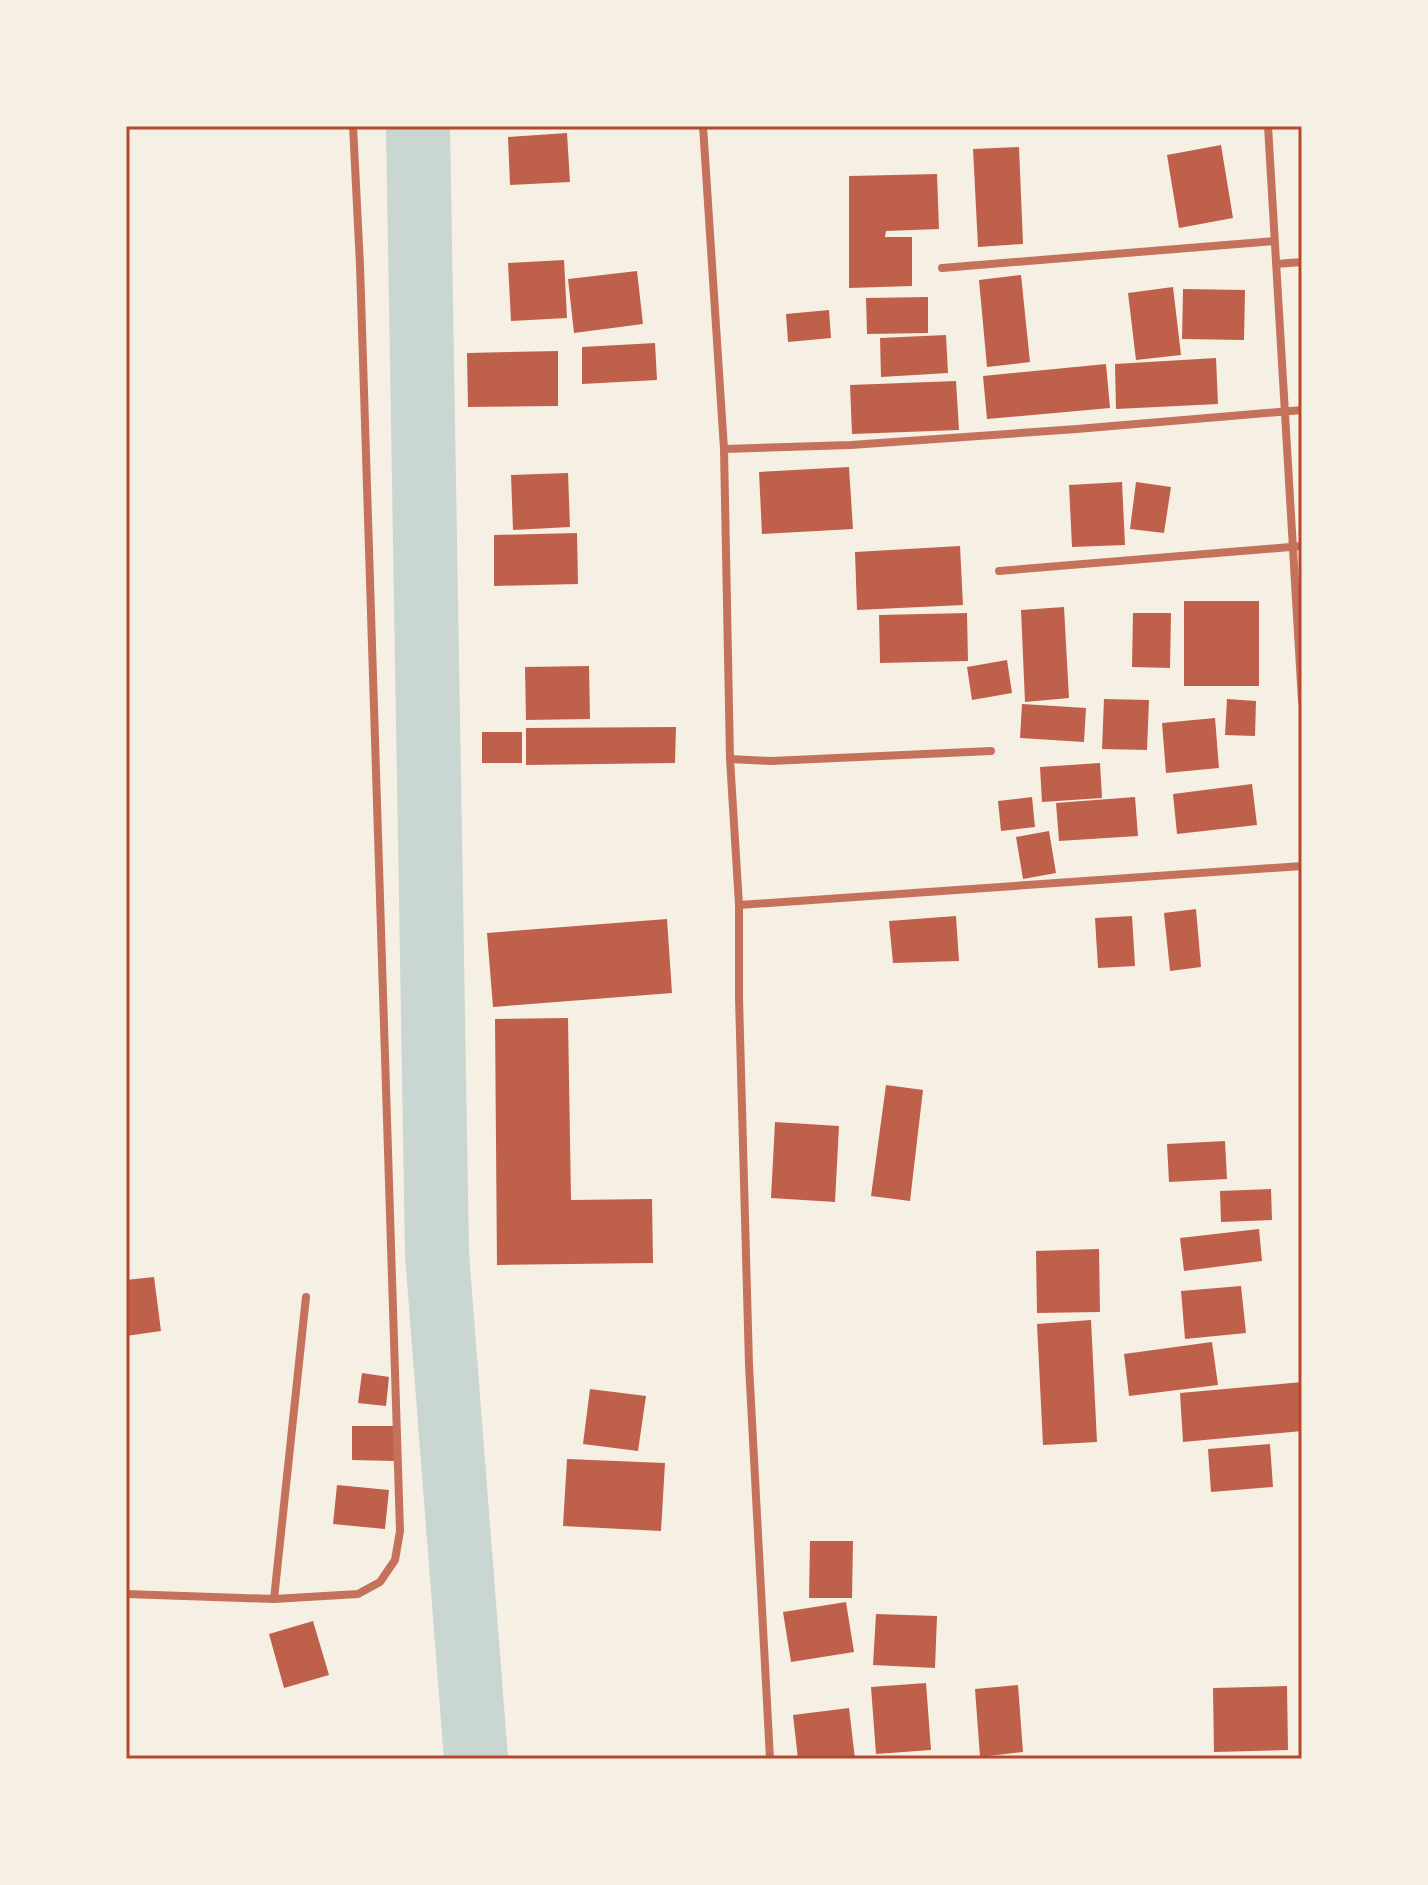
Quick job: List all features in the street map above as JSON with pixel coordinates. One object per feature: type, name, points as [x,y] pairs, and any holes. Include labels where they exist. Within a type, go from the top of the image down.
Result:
[{"type":"street","points":[[126,1594],[274,1599],[358,1594],[380,1582],[395,1560],[400,1531],[353,126]]},
{"type":"street","points":[[703,126],[724,449],[730,759],[739,905],[749,1365],[770,1759]]},
{"type":"street","points":[[1268,126],[1284,411],[1297,547],[1302,701]]},
{"type":"street","points":[[942,268],[1274,241]]},
{"type":"street","points":[[1276,264],[1302,262]]},
{"type":"street","points":[[724,449],[851,445],[1016,434],[1302,410]]},
{"type":"street","points":[[999,571],[1297,547]]},
{"type":"street","points":[[730,759],[771,761],[991,751]]},
{"type":"street","points":[[739,905],[1302,866]]},
{"type":"street","points":[[274,1599],[306,1297]]},
{"type":"building","points":[[567,133],[570,182],[510,185],[508,137]]},
{"type":"building","points":[[1221,145],[1233,218],[1179,228],[1167,155]]},
{"type":"building","points":[[1019,147],[1023,244],[978,247],[973,149]]},
{"type":"building","points":[[937,174],[939,229],[886,231],[885,237],[912,237],[912,286],[849,288],[849,176]]},
{"type":"building","points":[[564,260],[567,318],[511,321],[508,263]]},
{"type":"building","points":[[637,271],[643,324],[574,333],[568,279]]},
{"type":"building","points":[[1021,275],[1030,362],[987,367],[979,280]]},
{"type":"building","points":[[1173,287],[1181,355],[1136,360],[1128,293]]},
{"type":"building","points":[[1183,289],[1245,290],[1244,340],[1182,339]]},
{"type":"building","points":[[928,297],[928,333],[867,334],[866,298]]},
{"type":"building","points":[[829,310],[831,338],[788,342],[786,314]]},
{"type":"building","points":[[946,335],[948,373],[881,377],[880,338]]},
{"type":"building","points":[[655,343],[657,380],[582,384],[582,347]]},
{"type":"building","points":[[558,351],[558,406],[468,407],[467,353]]},
{"type":"building","points":[[1216,358],[1218,404],[1116,409],[1115,364]]},
{"type":"building","points":[[1106,364],[1110,408],[987,419],[983,376]]},
{"type":"building","points":[[956,381],[959,430],[852,434],[850,385]]},
{"type":"building","points":[[849,467],[853,529],[762,534],[759,472]]},
{"type":"building","points":[[568,473],[570,527],[513,530],[511,475]]},
{"type":"building","points":[[1122,482],[1125,545],[1072,547],[1069,485]]},
{"type":"building","points":[[1136,482],[1171,487],[1164,533],[1130,529]]},
{"type":"building","points":[[577,533],[578,584],[494,586],[494,535]]},
{"type":"building","points":[[960,546],[963,605],[857,610],[855,552]]},
{"type":"building","points":[[1184,601],[1259,601],[1259,686],[1184,686]]},
{"type":"building","points":[[1064,607],[1069,698],[1025,702],[1021,610]]},
{"type":"building","points":[[967,613],[968,661],[880,663],[879,615]]},
{"type":"building","points":[[1133,613],[1171,613],[1170,668],[1132,667]]},
{"type":"building","points":[[1007,660],[1012,693],[972,700],[967,667]]},
{"type":"building","points":[[589,666],[590,719],[526,720],[525,667]]},
{"type":"building","points":[[1104,699],[1149,700],[1147,750],[1102,749]]},
{"type":"building","points":[[1227,699],[1256,701],[1255,736],[1225,735]]},
{"type":"building","points":[[1022,704],[1086,708],[1084,742],[1020,738]]},
{"type":"building","points":[[1215,718],[1219,768],[1166,773],[1162,723]]},
{"type":"building","points":[[676,727],[675,763],[526,765],[526,728]]},
{"type":"building","points":[[482,732],[522,732],[522,763],[482,763]]},
{"type":"building","points":[[1100,763],[1102,798],[1042,802],[1040,767]]},
{"type":"building","points":[[1252,784],[1257,825],[1177,834],[1173,794]]},
{"type":"building","points":[[1032,797],[1035,827],[1001,831],[998,801]]},
{"type":"building","points":[[1135,797],[1138,836],[1059,841],[1056,803]]},
{"type":"building","points":[[1049,831],[1056,873],[1023,879],[1016,837]]},
{"type":"building","points":[[1196,909],[1201,967],[1170,971],[1164,913]]},
{"type":"building","points":[[956,916],[959,961],[893,963],[889,921]]},
{"type":"building","points":[[1132,916],[1135,966],[1098,968],[1095,918]]},
{"type":"building","points":[[667,919],[672,993],[493,1007],[487,933]]},
{"type":"building","points":[[568,1018],[571,1200],[652,1199],[653,1263],[497,1265],[495,1019]]},
{"type":"building","points":[[886,1085],[923,1090],[910,1201],[871,1196]]},
{"type":"building","points":[[775,1122],[839,1126],[835,1202],[771,1198]]},
{"type":"building","points":[[1225,1141],[1227,1179],[1169,1182],[1167,1144]]},
{"type":"building","points":[[1271,1189],[1272,1220],[1221,1222],[1220,1191]]},
{"type":"building","points":[[1259,1229],[1262,1261],[1184,1271],[1180,1238]]},
{"type":"building","points":[[1099,1249],[1100,1312],[1037,1313],[1036,1251]]},
{"type":"building","points":[[154,1277],[161,1331],[126,1336],[126,1280]]},
{"type":"building","points":[[1241,1286],[1246,1333],[1185,1339],[1181,1291]]},
{"type":"building","points":[[1091,1320],[1097,1442],[1043,1445],[1037,1324]]},
{"type":"building","points":[[1212,1342],[1218,1385],[1129,1396],[1124,1354]]},
{"type":"building","points":[[362,1373],[389,1377],[386,1406],[358,1403]]},
{"type":"building","points":[[1302,1382],[1302,1431],[1183,1442],[1180,1393]]},
{"type":"building","points":[[590,1389],[646,1396],[638,1451],[583,1444]]},
{"type":"building","points":[[352,1426],[396,1426],[395,1461],[352,1460]]},
{"type":"building","points":[[1270,1444],[1273,1487],[1211,1492],[1208,1449]]},
{"type":"building","points":[[567,1459],[665,1463],[661,1531],[563,1526]]},
{"type":"building","points":[[337,1485],[389,1490],[385,1529],[333,1524]]},
{"type":"building","points":[[810,1541],[853,1541],[852,1598],[809,1598]]},
{"type":"building","points":[[846,1602],[854,1652],[791,1662],[783,1612]]},
{"type":"building","points":[[876,1614],[937,1616],[935,1668],[873,1665]]},
{"type":"building","points":[[313,1621],[329,1675],[284,1688],[269,1634]]},
{"type":"building","points":[[926,1683],[931,1750],[876,1754],[871,1687]]},
{"type":"building","points":[[1018,1685],[1023,1752],[980,1757],[975,1689]]},
{"type":"building","points":[[1287,1686],[1288,1750],[1214,1752],[1213,1688]]},
{"type":"building","points":[[849,1708],[855,1759],[798,1759],[793,1715]]},
{"type":"waterway","points":[[418,126],[437,1254],[476,1759]]}]
